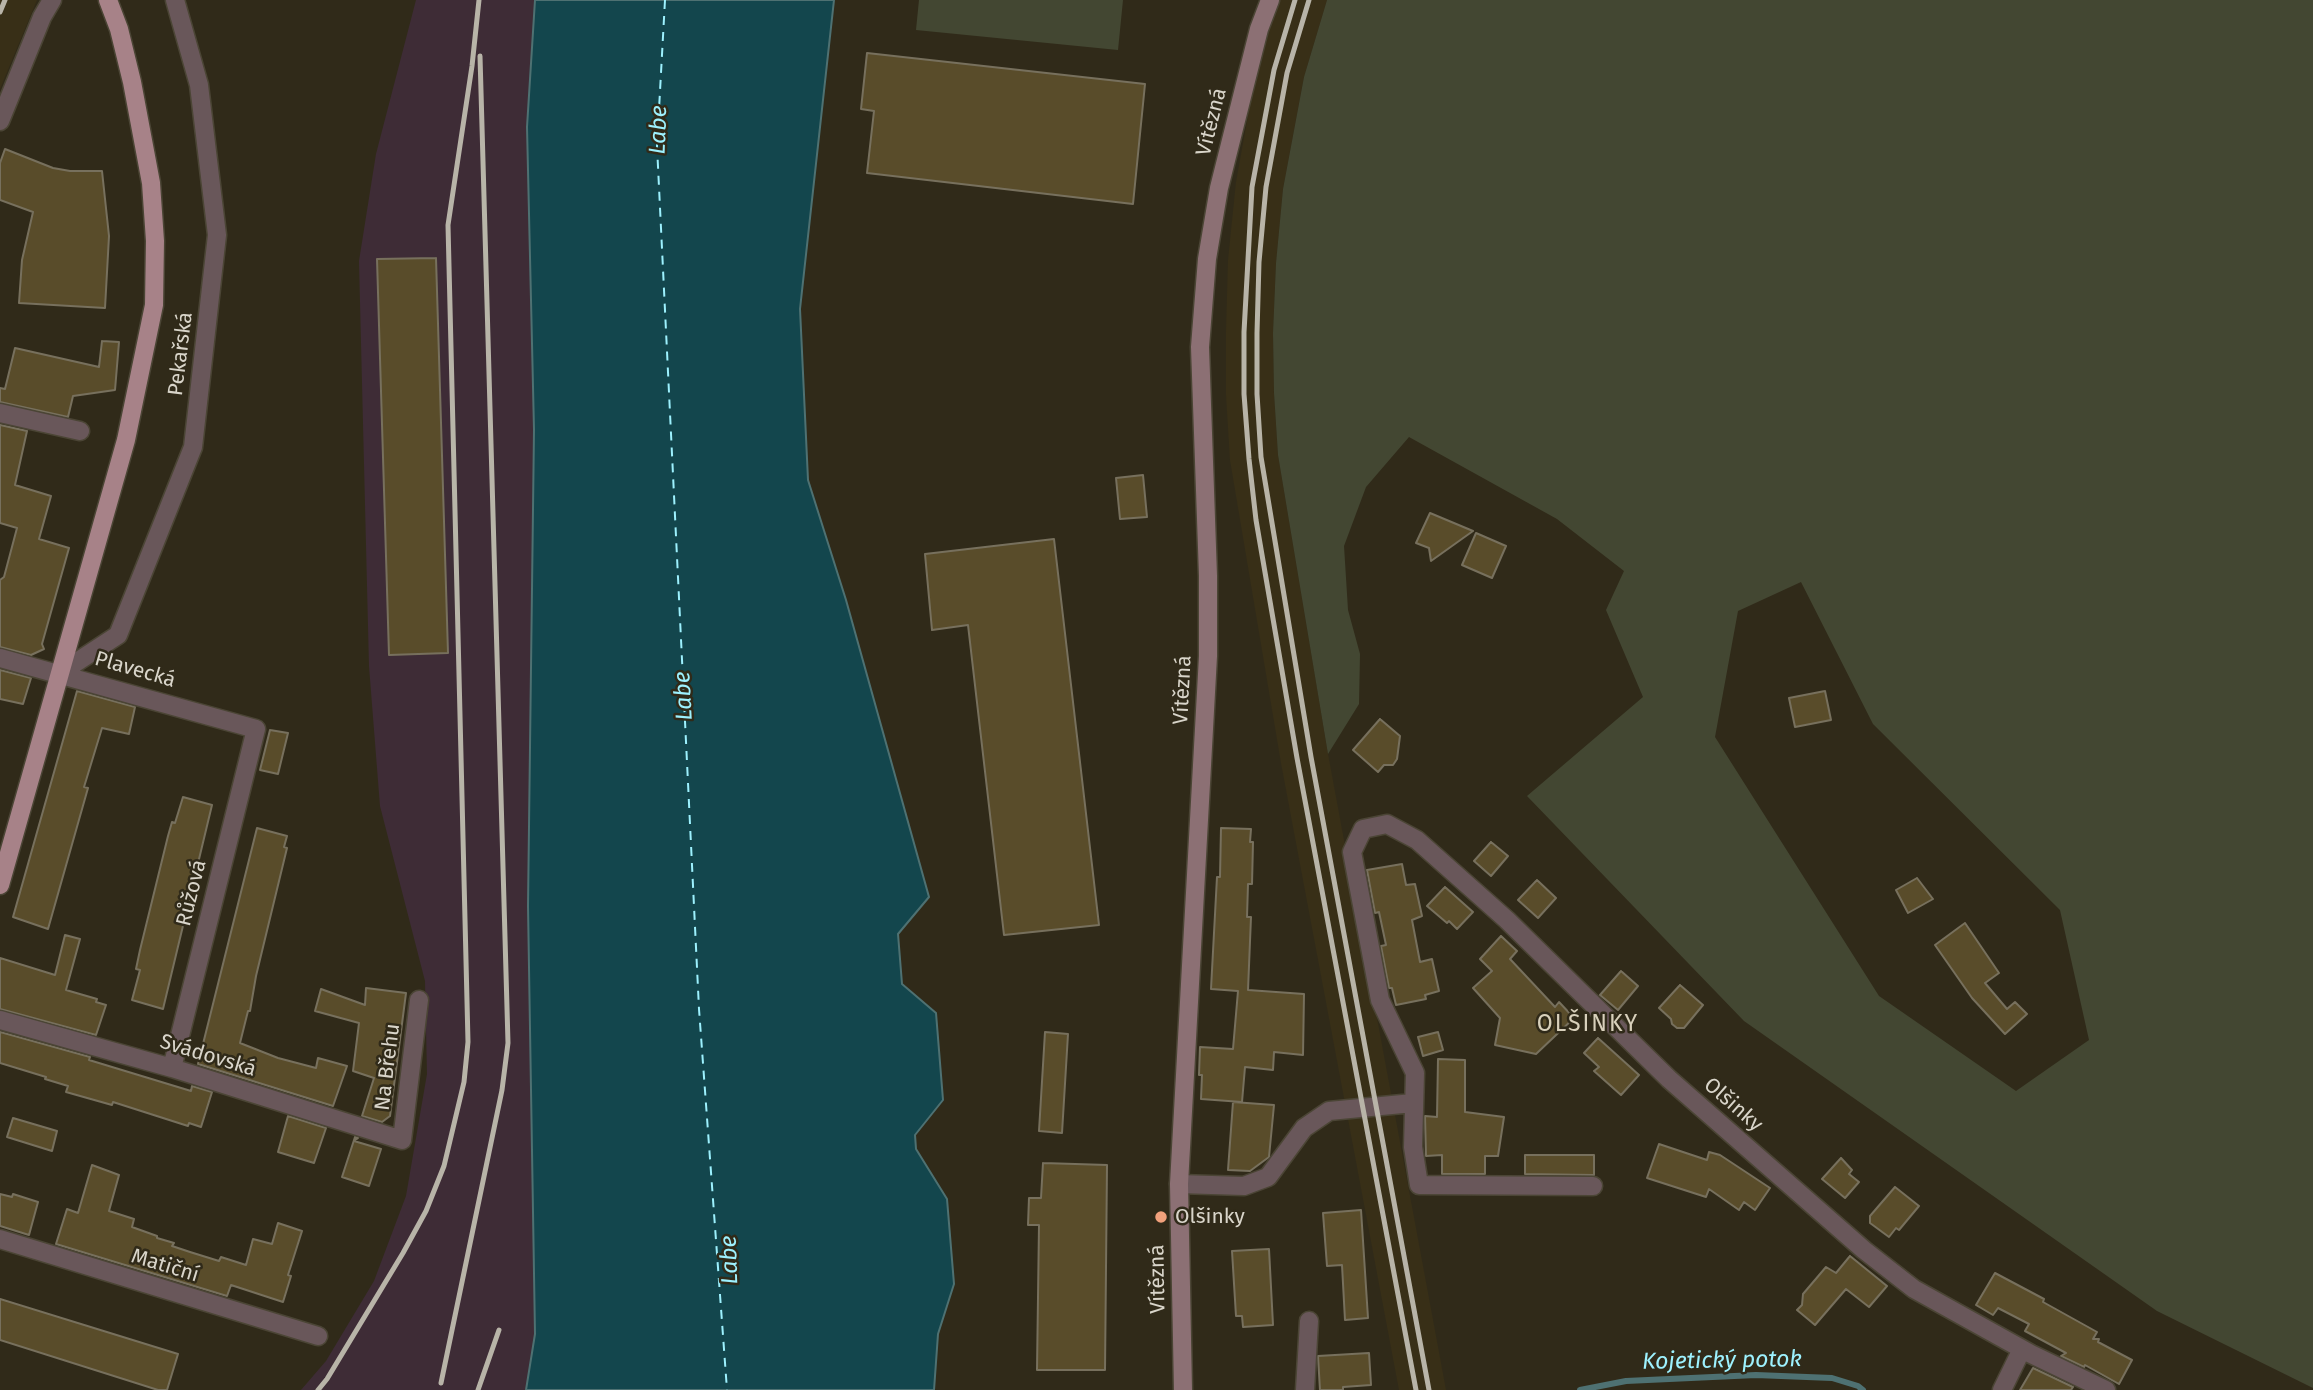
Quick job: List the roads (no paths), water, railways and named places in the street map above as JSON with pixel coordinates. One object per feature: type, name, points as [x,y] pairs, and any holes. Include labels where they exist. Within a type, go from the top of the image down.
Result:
[{"type":"main road","name":"Pekařská","points":[[0,885],[126,440],[154,305],[155,241],[151,183],[132,82],[119,29],[108,0]]},
{"type":"main road","name":"Vítězná","points":[[1183,1390],[1179,1184],[1208,656],[1200,347],[1207,259],[1219,188],[1259,29],[1269,0]]},
{"type":"street","points":[[0,121],[42,17],[52,0]]},
{"type":"street","name":"Pekařská","points":[[60,673],[118,635],[193,447],[217,235],[200,85],[175,0]]},
{"type":"street","points":[[0,413],[80,431]]},
{"type":"street","name":"Plavecká","points":[[0,658],[256,729]]},
{"type":"street","name":"Růžová","points":[[172,1068],[256,729]]},
{"type":"street","name":"Olšinky","points":[[1593,1186],[1419,1185],[1413,1147],[1415,1073],[1380,1000],[1352,852],[1363,829],[1388,824],[1416,840],[1507,920],[1670,1079],[1864,1250],[1914,1289],[2022,1349],[2106,1390]]},
{"type":"street","name":"Na Břehu","points":[[402,1140],[418,1000]]},
{"type":"street","name":"Svádovská","points":[[0,1020],[172,1068],[402,1140]]},
{"type":"street","points":[[1179,1184],[1244,1186],[1268,1177],[1304,1128],[1329,1111],[1413,1103]]},
{"type":"street","name":"Matiční","points":[[0,1240],[318,1335]]},
{"type":"street","points":[[1306,1390],[1309,1321]]},
{"type":"street","points":[[2002,1390],[2022,1349]]},
{"type":"water","name":"Labe","points":[[535,0],[834,0],[800,309],[808,480],[846,600],[929,897],[898,934],[902,984],[936,1013],[943,1100],[915,1135],[916,1149],[947,1199],[954,1284],[938,1334],[934,1390],[526,1390],[535,1334],[528,906],[534,430],[527,127]]},
{"type":"waterway","name":"Kojetický potok","points":[[1580,1390],[1626,1381],[1756,1375],[1832,1378],[1863,1390]]},
{"type":"railway","points":[[0,12],[5,0]]},
{"type":"railway","points":[[318,1390],[426,1211],[444,1166],[464,1082],[468,1042],[448,225],[479,0]]},
{"type":"railway","points":[[1295,0],[1274,70],[1252,187],[1244,332],[1244,394],[1249,459],[1256,520],[1297,758],[1416,1390]]},
{"type":"railway","points":[[1309,0],[1287,73],[1266,187],[1259,262],[1257,333],[1261,457],[1311,757],[1429,1390]]},
{"type":"railway","points":[[441,1383],[502,1090],[508,1043],[480,56]]},
{"type":"railway","points":[[478,1390],[499,1330]]},
{"type":"place","name":"Olšinky","points":[[1161,1217]]},
{"type":"district","name":"OLŠINKY","points":[[1588,1025]]}]
